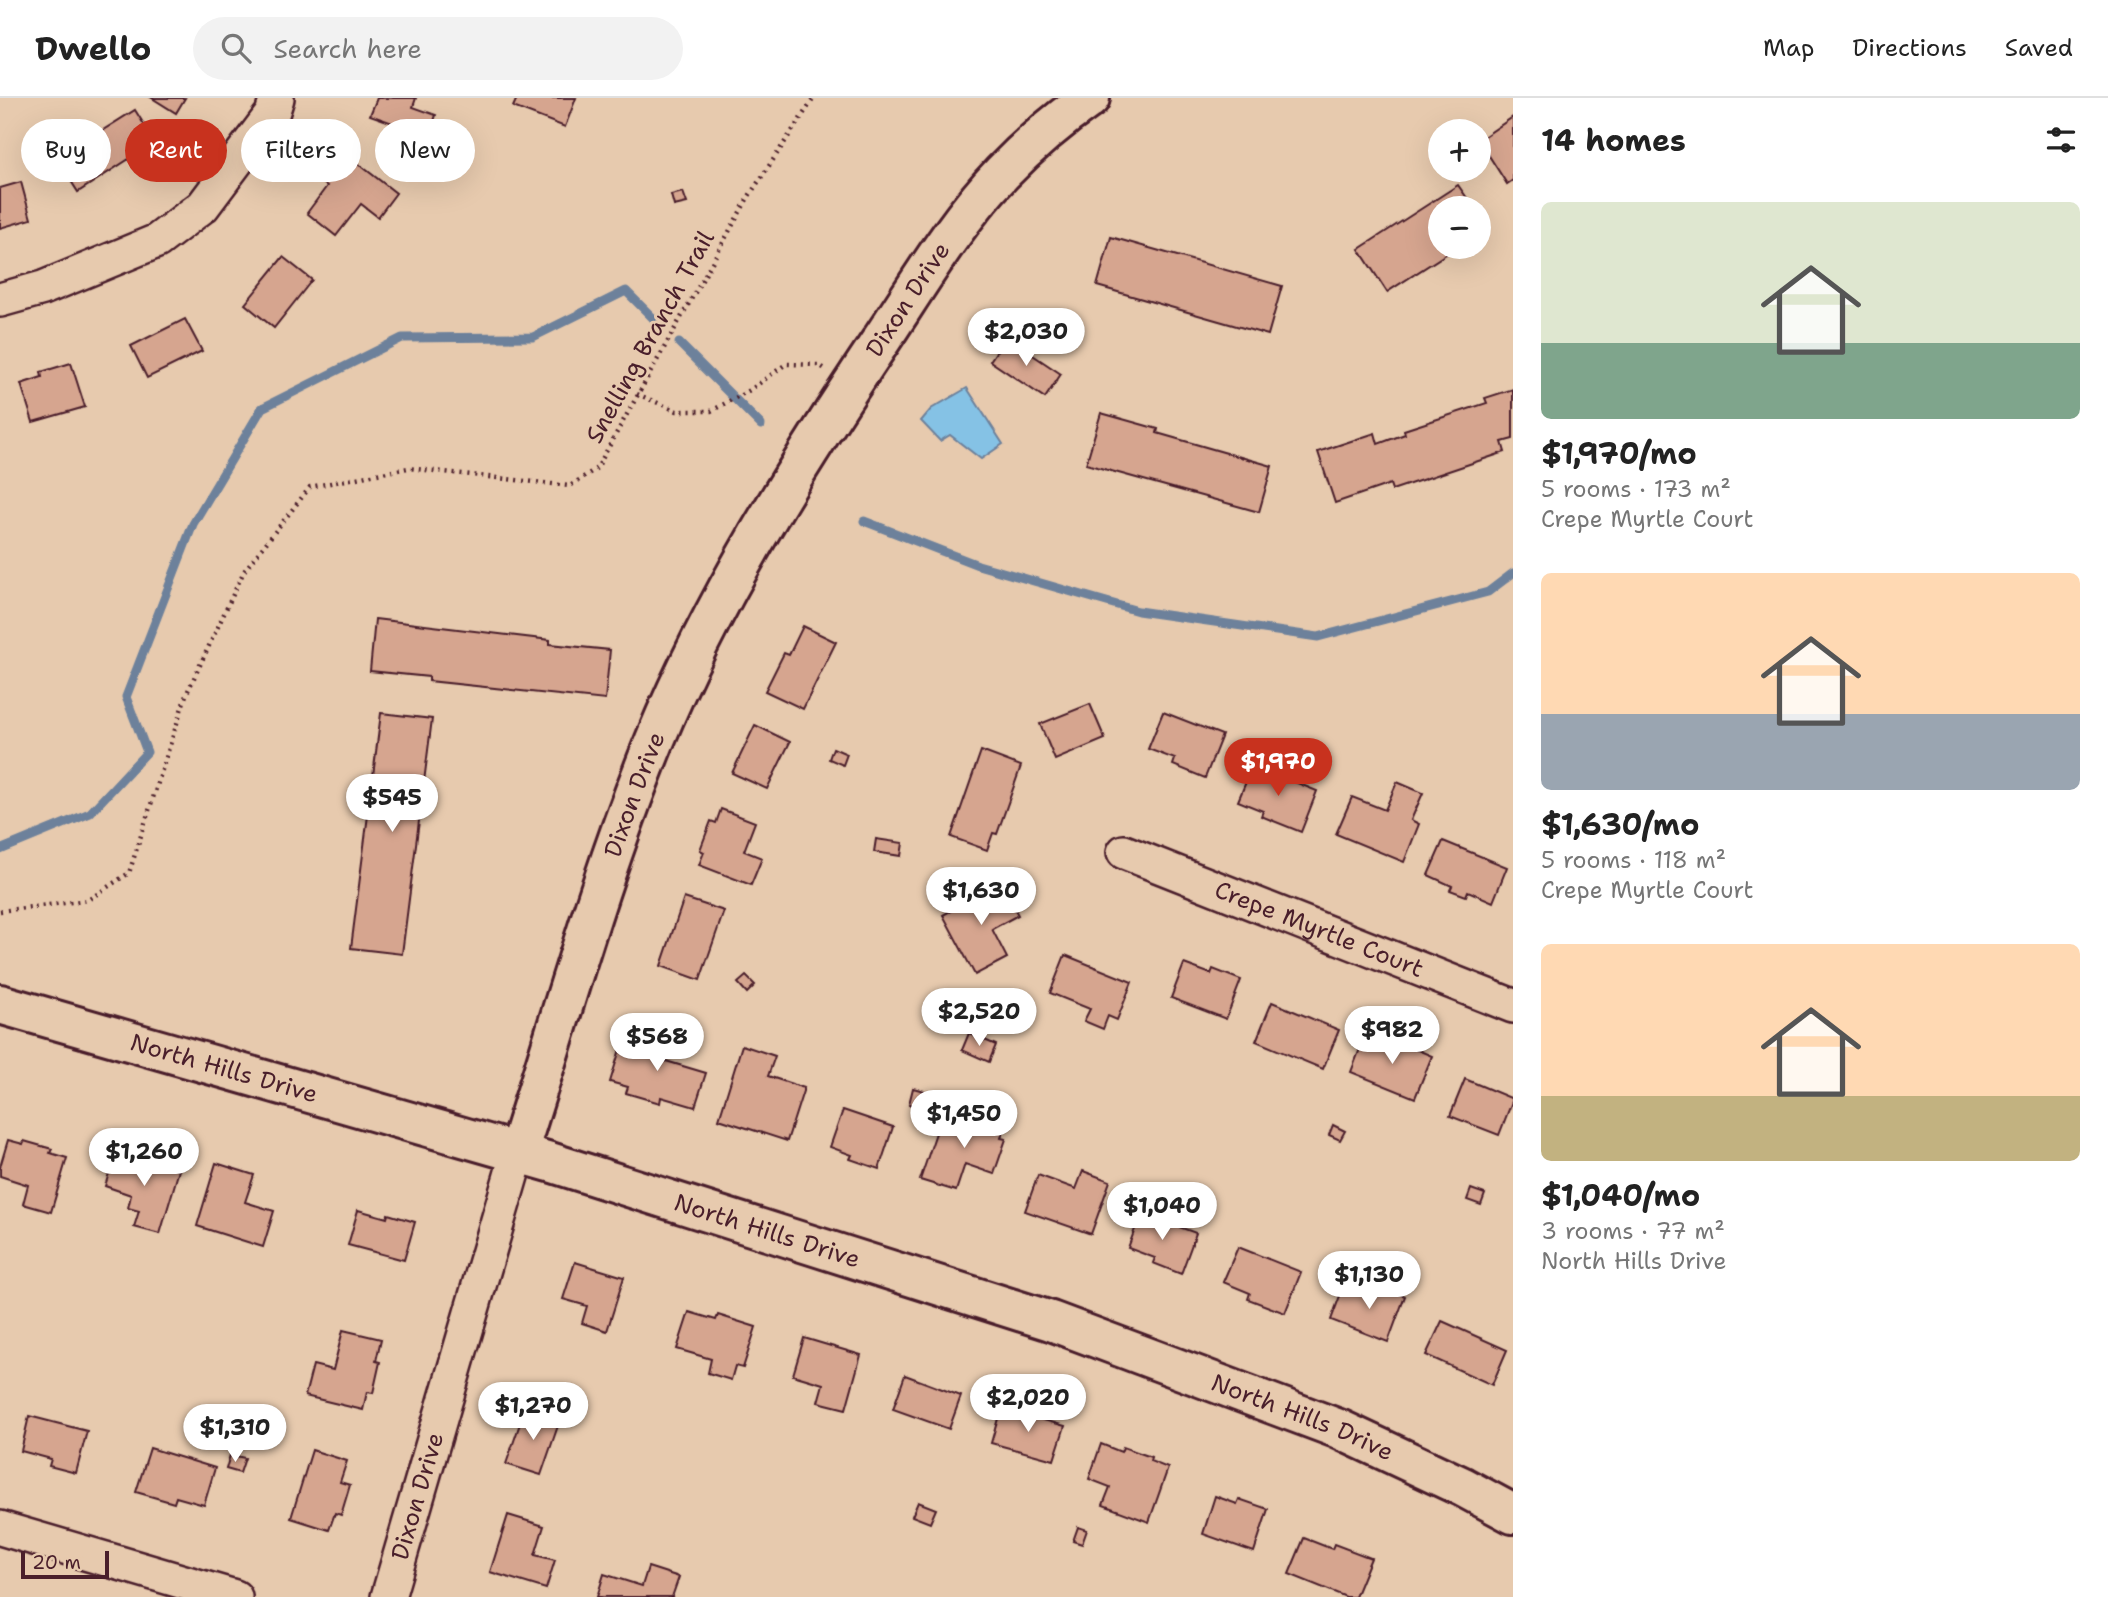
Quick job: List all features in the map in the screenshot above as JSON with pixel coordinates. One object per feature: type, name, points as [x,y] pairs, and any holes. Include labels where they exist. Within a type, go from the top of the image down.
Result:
[{"type":"main road","name":"Dixon Drive","points":[[519,1152],[623,821],[693,655],[738,570],[817,438],[968,213],[1001,174],[1049,129],[1090,98]]},
{"type":"main road","name":"North Hills Drive","points":[[0,1004],[519,1152],[1051,1321],[1339,1429],[1463,1487],[1513,1514]]},
{"type":"street","points":[[0,300],[43,288],[157,241],[203,206],[272,114],[277,98]]},
{"type":"street","name":"Crepe Myrtle Court","points":[[1124,852],[1513,1006]]},
{"type":"street","name":"Dixon Drive","points":[[388,1597],[519,1152]]},
{"type":"street","points":[[0,1528],[236,1597]]},
{"type":"path","name":"Snelling Branch Trail","points":[[0,911],[88,900],[129,873],[186,695],[238,583],[244,571],[310,486],[408,468],[570,486],[597,468],[749,196],[814,98]]},
{"type":"path","points":[[637,394],[677,411],[711,411],[750,390],[786,364],[819,365],[852,384]]},
{"type":"water","points":[[967,388],[1003,444],[981,459],[950,435],[940,441],[921,421],[931,409]]},
{"type":"building","points":[[152,98],[185,98],[176,113]]},
{"type":"building","points":[[377,98],[416,98],[413,107],[436,115],[435,119],[381,119],[370,115]]},
{"type":"building","points":[[517,98],[576,98],[565,127],[513,107]]},
{"type":"building","points":[[135,110],[141,119],[125,119],[125,161],[111,171],[111,125]]},
{"type":"building","points":[[1513,117],[1513,180],[1507,184],[1491,159],[1491,132]]},
{"type":"building","points":[[361,166],[375,177],[375,182],[382,182],[396,193],[378,217],[361,204],[336,236],[307,213],[327,186],[323,183],[361,182]]},
{"type":"building","points":[[21,182],[31,219],[0,228],[0,188]]},
{"type":"building","points":[[72,182],[93,182],[78,192]]},
{"type":"building","points":[[1458,185],[1466,196],[1441,196]]},
{"type":"building","points":[[683,192],[687,203],[674,206],[671,195]]},
{"type":"building","points":[[1428,204],[1428,259],[1438,259],[1387,292],[1359,249]]},
{"type":"building","points":[[1111,237],[1282,286],[1268,335],[1097,286]]},
{"type":"building","points":[[283,257],[312,280],[274,328],[245,304]]},
{"type":"building","points":[[185,319],[202,351],[147,378],[131,346]]},
{"type":"building","points":[[1006,337],[1061,374],[1045,398],[990,361]]},
{"type":"building","points":[[71,363],[85,407],[33,422],[21,384],[42,377],[41,372]]},
{"type":"building","points":[[1513,389],[1513,439],[1502,442],[1505,452],[1392,490],[1390,484],[1335,503],[1318,452],[1375,433],[1378,444],[1405,434],[1404,430],[1487,403],[1485,398]]},
{"type":"building","points":[[1101,413],[1158,429],[1157,433],[1272,466],[1259,512],[1086,464]]},
{"type":"building","points":[[375,619],[610,650],[605,700],[429,681],[429,677],[370,671]]},
{"type":"building","points":[[803,626],[836,642],[803,709],[765,691],[784,653],[789,655]]},
{"type":"building","points":[[1090,704],[1105,739],[1055,760],[1040,724]]},
{"type":"building","points":[[1163,712],[1222,735],[1205,778],[1173,765],[1175,759],[1148,749]]},
{"type":"building","points":[[381,713],[432,719],[402,954],[351,948]]},
{"type":"building","points":[[755,725],[790,742],[767,789],[732,773]]},
{"type":"building","points":[[833,748],[847,754],[843,765],[829,759]]},
{"type":"building","points":[[981,751],[1021,766],[997,834],[993,833],[987,850],[951,837]]},
{"type":"building","points":[[1253,765],[1317,791],[1301,832],[1261,816],[1263,811],[1238,801]]},
{"type":"building","points":[[1397,782],[1423,793],[1411,820],[1419,824],[1404,862],[1336,834],[1352,797],[1385,810]]},
{"type":"building","points":[[721,809],[755,822],[744,851],[762,858],[751,885],[699,865],[704,852],[700,850],[711,821],[716,823]]},
{"type":"building","points":[[876,839],[903,843],[901,856],[874,852]]},
{"type":"building","points":[[1443,841],[1507,867],[1493,902],[1468,891],[1466,896],[1450,890],[1452,886],[1428,875]]},
{"type":"building","points":[[1001,883],[1018,915],[992,929],[1007,958],[975,975],[943,915]]},
{"type":"building","points":[[684,898],[724,911],[700,980],[661,966]]},
{"type":"building","points":[[1065,955],[1132,982],[1117,1020],[1108,1016],[1103,1029],[1084,1021],[1090,1009],[1050,993]]},
{"type":"building","points":[[1184,964],[1211,974],[1213,969],[1241,980],[1226,1019],[1171,998]]},
{"type":"building","points":[[746,976],[755,985],[747,993],[738,983]]},
{"type":"building","points":[[1272,1002],[1339,1030],[1323,1069],[1256,1041]]},
{"type":"building","points":[[644,1033],[673,1041],[666,1061],[706,1073],[695,1107],[661,1097],[660,1103],[626,1093],[628,1087],[610,1082],[621,1046],[638,1052]]},
{"type":"building","points":[[969,1033],[996,1045],[989,1062],[962,1050]]},
{"type":"building","points":[[1365,1036],[1396,1048],[1399,1042],[1432,1056],[1415,1098],[1351,1072]]},
{"type":"building","points":[[742,1045],[775,1056],[768,1076],[804,1088],[787,1141],[719,1119]]},
{"type":"building","points":[[1465,1079],[1513,1099],[1499,1135],[1450,1116]]},
{"type":"building","points":[[913,1088],[928,1092],[924,1109],[909,1104]]},
{"type":"building","points":[[843,1110],[893,1127],[879,1169],[850,1159],[852,1155],[830,1147]]},
{"type":"building","points":[[978,1112],[1006,1121],[1001,1138],[1006,1139],[994,1174],[965,1164],[956,1191],[920,1180],[941,1118],[973,1128]]},
{"type":"building","points":[[1333,1125],[1345,1131],[1340,1140],[1329,1135]]},
{"type":"building","points":[[8,1140],[23,1144],[24,1141],[52,1149],[50,1153],[67,1158],[51,1212],[23,1204],[28,1185],[0,1176]]},
{"type":"building","points":[[116,1151],[179,1170],[160,1234],[134,1227],[139,1211],[128,1208],[131,1195],[105,1186]]},
{"type":"building","points":[[216,1163],[254,1175],[245,1202],[274,1211],[263,1247],[197,1226]]},
{"type":"building","points":[[1083,1171],[1110,1181],[1091,1234],[1025,1211],[1038,1175],[1076,1189]]},
{"type":"building","points":[[1471,1189],[1485,1194],[1481,1205],[1467,1200]]},
{"type":"building","points":[[358,1210],[387,1218],[388,1214],[415,1222],[404,1260],[348,1245]]},
{"type":"building","points":[[1141,1213],[1196,1233],[1181,1274],[1153,1263],[1155,1258],[1128,1248]]},
{"type":"building","points":[[1238,1247],[1301,1272],[1285,1313],[1248,1299],[1250,1293],[1223,1282]]},
{"type":"building","points":[[575,1262],[624,1277],[607,1331],[582,1323],[587,1306],[563,1299]]},
{"type":"building","points":[[1344,1285],[1374,1296],[1378,1285],[1405,1296],[1388,1342],[1331,1320]]},
{"type":"building","points":[[689,1312],[716,1320],[718,1315],[756,1327],[743,1368],[735,1366],[731,1380],[708,1373],[711,1359],[677,1349]]},
{"type":"building","points":[[1442,1321],[1507,1350],[1492,1385],[1426,1355]]},
{"type":"building","points":[[343,1330],[381,1339],[376,1361],[380,1362],[373,1393],[367,1392],[363,1410],[305,1396],[313,1365],[333,1370]]},
{"type":"building","points":[[804,1338],[861,1355],[846,1409],[818,1402],[823,1384],[793,1375]]},
{"type":"building","points":[[905,1375],[961,1396],[949,1429],[893,1409]]},
{"type":"building","points":[[1001,1408],[1065,1426],[1054,1460],[991,1443]]},
{"type":"building","points":[[525,1409],[560,1420],[541,1475],[506,1464]]},
{"type":"building","points":[[29,1416],[87,1431],[76,1473],[49,1466],[51,1459],[21,1451]]},
{"type":"building","points":[[1101,1444],[1121,1452],[1123,1447],[1151,1457],[1150,1461],[1168,1468],[1149,1522],[1103,1505],[1110,1487],[1089,1479]]},
{"type":"building","points":[[150,1448],[215,1468],[204,1505],[176,1497],[174,1503],[136,1492]]},
{"type":"building","points":[[312,1450],[347,1461],[340,1482],[350,1485],[341,1515],[335,1513],[329,1530],[291,1518]]},
{"type":"building","points":[[230,1455],[245,1458],[240,1473],[226,1469]]},
{"type":"building","points":[[1215,1496],[1237,1504],[1239,1499],[1268,1509],[1254,1552],[1203,1534]]},
{"type":"building","points":[[918,1502],[936,1509],[930,1523],[912,1516]]},
{"type":"building","points":[[508,1515],[544,1526],[535,1555],[555,1560],[546,1589],[490,1572]]},
{"type":"building","points":[[1078,1527],[1087,1530],[1082,1544],[1073,1541]]},
{"type":"building","points":[[1304,1538],[1332,1549],[1334,1544],[1371,1558],[1355,1597],[1346,1597],[1289,1574]]},
{"type":"building","points":[[648,1567],[679,1577],[672,1597],[597,1597],[604,1574],[642,1586]]},
{"type":"waterway","points":[[0,850],[90,813],[147,752],[126,697],[193,524],[262,408],[402,338],[533,337],[626,291],[658,323]]},
{"type":"waterway","points":[[679,343],[761,425]]},
{"type":"waterway","points":[[864,521],[978,565],[1138,611],[1318,637],[1488,592],[1513,573]]}]
